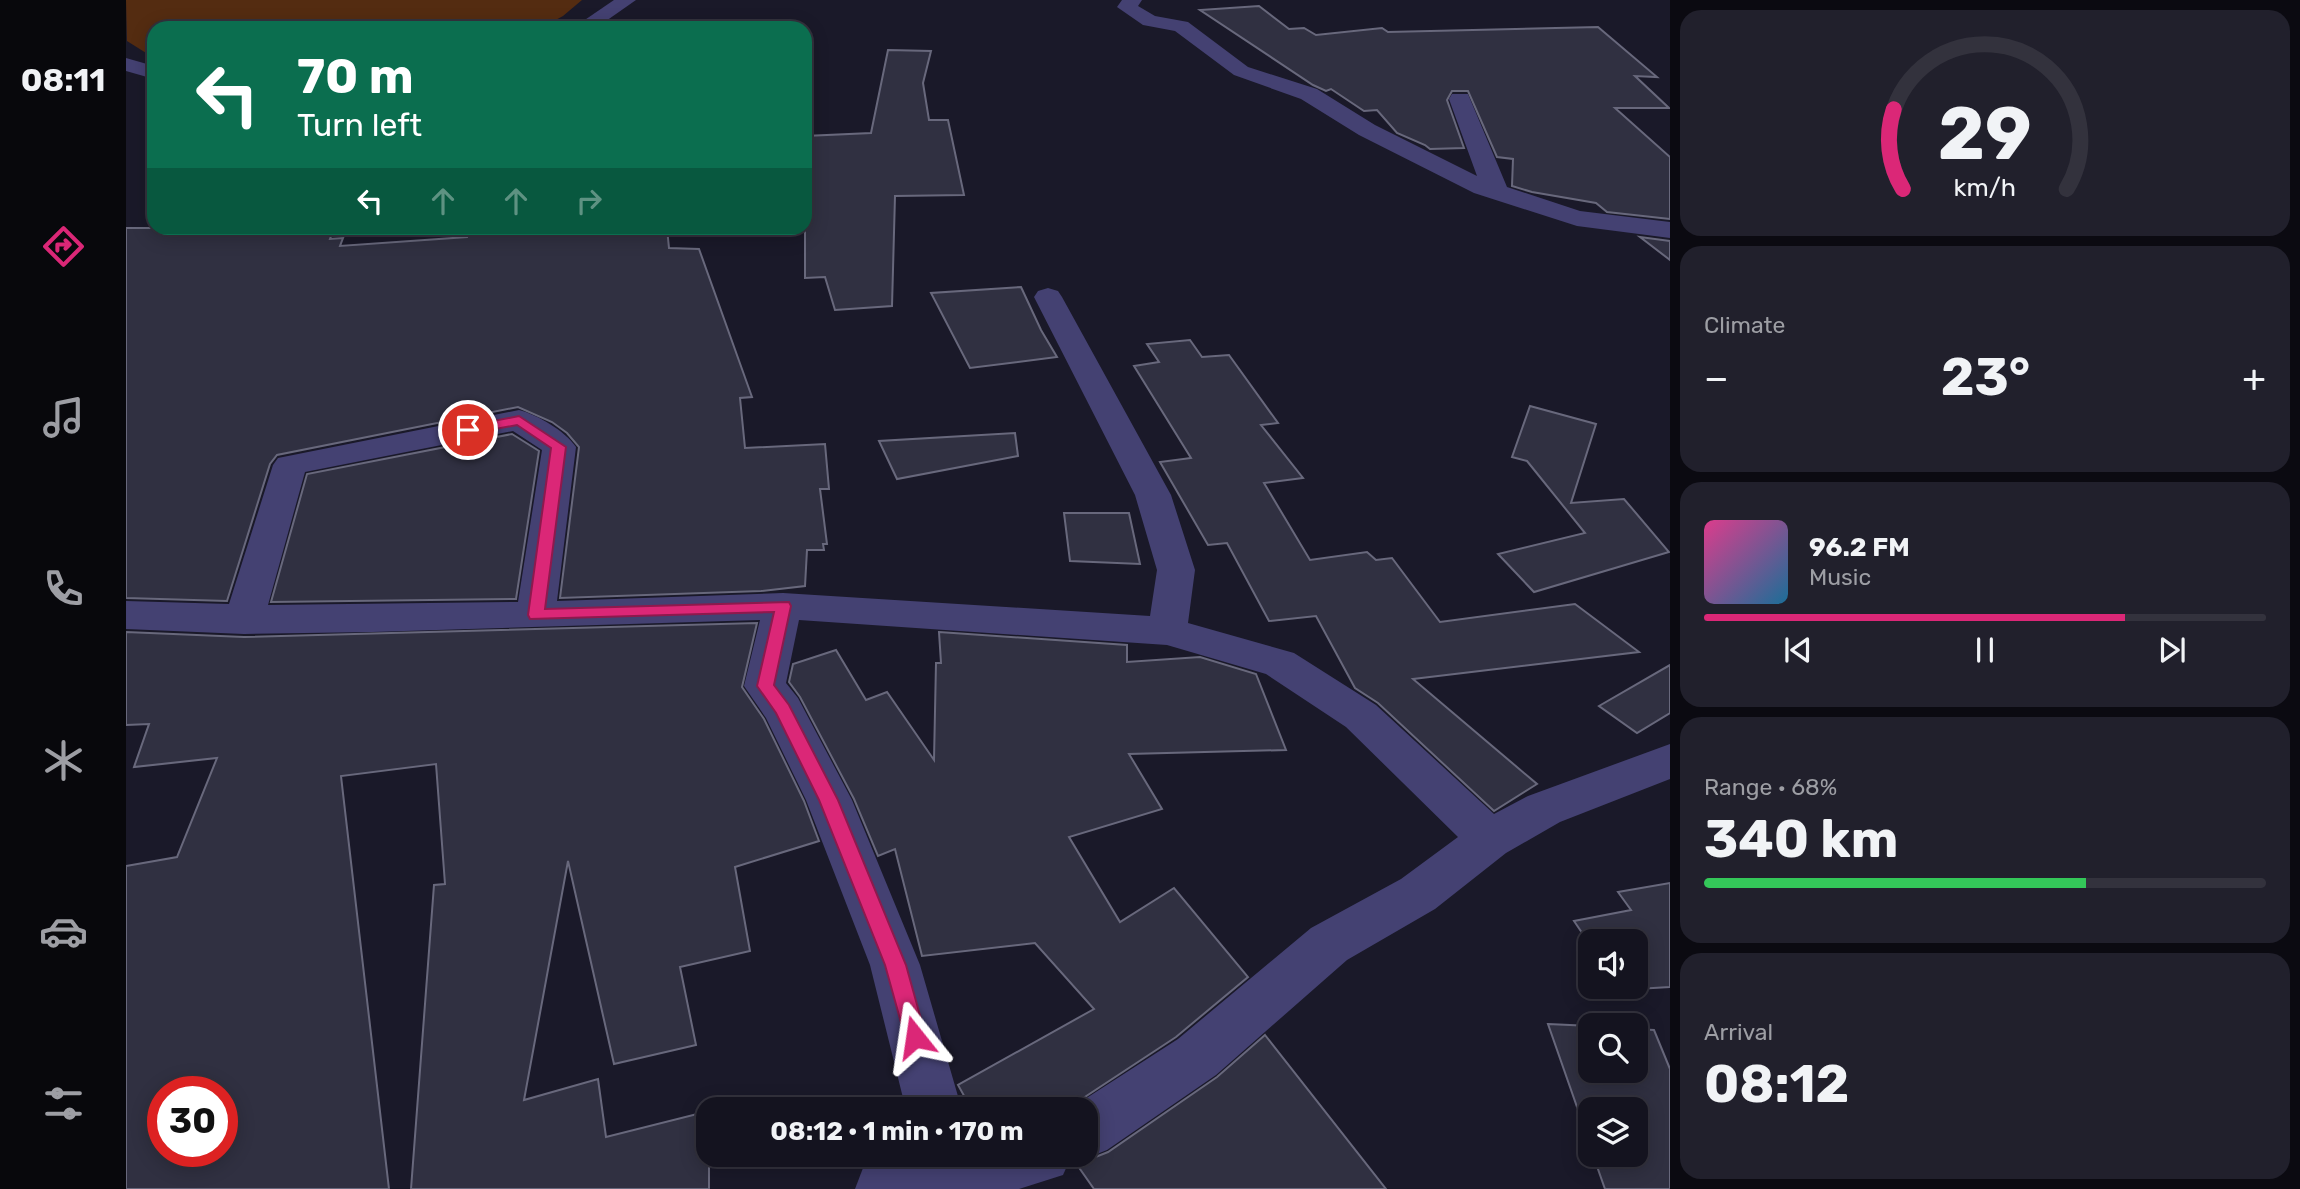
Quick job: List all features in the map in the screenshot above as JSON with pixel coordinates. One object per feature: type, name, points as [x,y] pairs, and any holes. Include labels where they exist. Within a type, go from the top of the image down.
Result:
[{"type":"street","points":[[594,21],[627,0]]},
{"type":"street","points":[[1133,0],[1126,7],[1150,21],[1181,26],[1241,71],[1309,94],[1367,130],[1496,192],[1577,218],[1670,230]]},
{"type":"street","points":[[126,64],[147,71]]},
{"type":"street","points":[[1460,99],[1496,192]]},
{"type":"street","points":[[1048,297],[1153,495],[1176,570],[1167,631]]},
{"type":"street","points":[[244,620],[290,465],[519,420],[559,447],[536,615]]},
{"type":"street","points":[[783,606],[765,686],[783,709],[829,800],[890,952],[930,1097]]},
{"type":"street","points":[[126,615],[244,620],[536,615],[783,606],[1167,631],[1280,663],[1361,716],[1490,839]]},
{"type":"street","points":[[1098,1123],[1197,1057],[1329,944],[1418,894],[1490,839],[1544,809],[1670,761]]},
{"type":"street","points":[[884,1189],[944,1167]]},
{"type":"shaded area","points":[[126,0],[582,0],[554,21],[147,21],[147,54],[127,41]]},
{"type":"building","points":[[1259,6],[1289,29],[1304,28],[1316,35],[1382,28],[1388,32],[1598,27],[1657,77],[1635,76],[1669,108],[1615,108],[1670,157],[1670,219],[1607,212],[1596,203],[1512,186],[1513,159],[1497,157],[1468,91],[1452,91],[1447,100],[1464,148],[1430,149],[1397,133],[1377,110],[1364,111],[1331,89],[1326,91],[1313,85],[1200,10]]},
{"type":"building","points":[[888,50],[931,51],[923,83],[929,120],[948,120],[964,195],[895,196],[892,306],[835,310],[825,277],[805,278],[805,235],[812,235],[812,136],[871,133]]},
{"type":"building","points":[[126,228],[147,228],[147,235],[331,235],[330,239],[343,238],[340,246],[467,235],[668,235],[669,248],[699,249],[752,397],[740,398],[745,448],[825,444],[829,489],[820,489],[827,544],[823,544],[824,550],[807,550],[805,586],[761,591],[560,598],[579,447],[567,433],[552,422],[518,407],[277,455],[270,464],[227,601],[126,598]]},
{"type":"building","points":[[1640,237],[1670,241],[1670,260]]},
{"type":"building","points":[[1021,287],[1057,357],[970,368],[931,293]]},
{"type":"building","points":[[1190,340],[1202,357],[1229,355],[1278,423],[1261,425],[1303,478],[1264,483],[1310,560],[1367,552],[1376,560],[1392,558],[1440,622],[1575,604],[1639,652],[1413,679],[1537,784],[1494,811],[1378,703],[1355,688],[1316,616],[1269,621],[1227,543],[1208,545],[1160,462],[1191,458],[1134,366],[1159,362],[1147,344]]},
{"type":"building","points":[[1530,406],[1596,424],[1571,503],[1624,499],[1669,552],[1534,592],[1498,554],[1585,533],[1527,461],[1512,457]]},
{"type":"building","points":[[1015,433],[1018,456],[897,479],[879,441]]},
{"type":"building","points":[[512,434],[539,451],[516,599],[271,602],[307,474]]},
{"type":"building","points":[[1064,513],[1129,513],[1140,564],[1070,561]]},
{"type":"building","points":[[757,623],[742,687],[764,719],[804,801],[819,841],[735,867],[750,951],[680,967],[696,1045],[614,1064],[568,861],[524,1100],[598,1079],[606,1137],[696,1114],[696,1167],[709,1167],[709,1189],[411,1189],[434,885],[445,884],[436,764],[341,776],[389,1189],[126,1189],[126,866],[177,857],[217,758],[134,767],[149,724],[126,725],[126,632],[244,637]]},
{"type":"building","points":[[939,632],[1127,645],[1127,662],[1200,657],[1256,674],[1286,750],[1129,754],[1162,809],[1069,837],[1120,922],[1174,888],[1248,977],[1176,1037],[1085,1097],[965,1097],[958,1085],[1094,1009],[1035,943],[922,956],[895,849],[878,856],[854,799],[800,697],[789,682],[793,664],[836,650],[866,700],[887,692],[934,760],[936,663],[941,663]]},
{"type":"building","points":[[1670,665],[1670,713],[1637,733],[1599,706]]},
{"type":"building","points":[[1670,883],[1670,987],[1648,988],[1648,929],[1579,929],[1574,921],[1631,910],[1618,892]]},
{"type":"building","points":[[1548,1024],[1578,1025],[1578,1083],[1648,1083],[1648,1030],[1654,1030],[1670,1069],[1670,1189],[1605,1189],[1597,1167],[1648,1167],[1648,1097],[1578,1097],[1578,1110]]},
{"type":"building","points":[[1265,1035],[1386,1189],[1094,1189],[1079,1167],[1098,1167],[1098,1156],[1108,1152],[1217,1077]]},
{"type":"route","points":[[468,430],[519,420],[559,447],[536,615],[783,606],[765,686],[783,709],[829,800],[895,965],[915,1037]]}]
